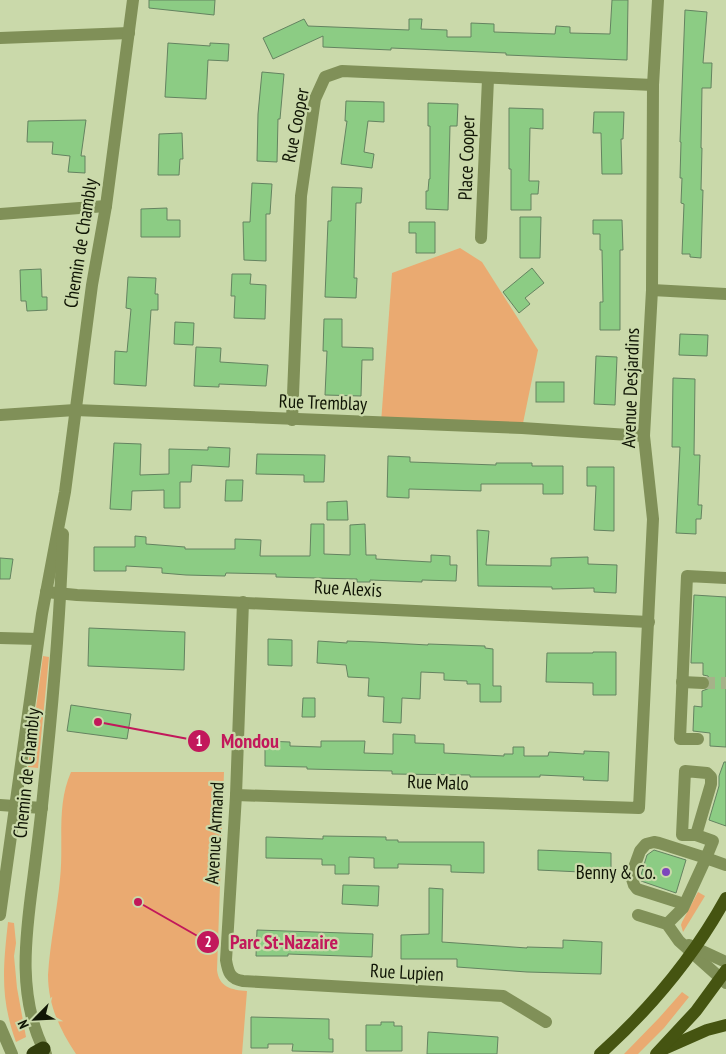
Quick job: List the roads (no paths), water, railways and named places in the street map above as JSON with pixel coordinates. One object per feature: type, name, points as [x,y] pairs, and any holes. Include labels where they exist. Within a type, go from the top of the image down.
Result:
[{"type":"main road","points":[[600,1054],[653,1002],[694,951],[726,898]]},
{"type":"main road","points":[[658,1053],[724,977]]},
{"type":"main road","points":[[658,1053],[707,1030],[726,1024]]},
{"type":"street","name":"Chemin de Chambly","points":[[0,915],[38,639],[65,492],[92,285],[106,206],[133,0]]},
{"type":"street","name":"Avenue Desjardins","points":[[639,808],[653,519],[644,436],[652,290],[654,85],[658,0]]},
{"type":"street","points":[[0,38],[128,33]]},
{"type":"street","name":"Rue Cooper","points":[[292,420],[301,196],[315,99],[325,77],[342,72],[654,85]]},
{"type":"street","name":"Place Cooper","points":[[482,238],[488,79]]},
{"type":"street","points":[[0,214],[106,206]]},
{"type":"street","points":[[652,290],[726,294]]},
{"type":"street","name":"Rue Tremblay","points":[[0,415],[75,410],[522,428],[644,436]]},
{"type":"street","name":"Chemin de Chambly","points":[[41,1052],[30,1010],[27,987],[26,930],[42,808],[61,594],[65,492]]},
{"type":"street","points":[[698,739],[680,738],[687,576],[726,578]]},
{"type":"street","name":"Rue Alexis","points":[[46,592],[649,622]]},
{"type":"street","name":"Avenue Armand","points":[[230,975],[226,960],[236,795],[243,602]]},
{"type":"street","points":[[0,638],[38,639]]},
{"type":"street","points":[[682,682],[703,683]]},
{"type":"street","points":[[666,924],[678,914],[684,904],[713,841],[696,835],[682,835],[685,771],[707,773],[711,777],[711,784],[696,835]]},
{"type":"street","name":"Rue Malo","points":[[236,795],[639,808]]},
{"type":"street","points":[[0,805],[42,808]]},
{"type":"street","points":[[684,904],[637,889],[634,885],[632,876],[640,851],[646,844],[654,842],[726,864]]},
{"type":"street","points":[[638,915],[666,924],[679,941],[694,951],[724,977]]},
{"type":"street","points":[[694,951],[726,962]]},
{"type":"street","name":"Rue Lupien","points":[[230,975],[235,980],[243,981],[503,996],[546,1022]]},
{"type":"street","points":[[0,1026],[12,1054]]},
{"type":"tunnel","points":[[703,683],[726,683]]},
{"type":"place","name":"Mondou","points":[[98,722]]},
{"type":"place","name":"Benny & Co.","points":[[666,872]]},
{"type":"place","name":"Parc St-Nazaire","points":[[138,902]]}]
